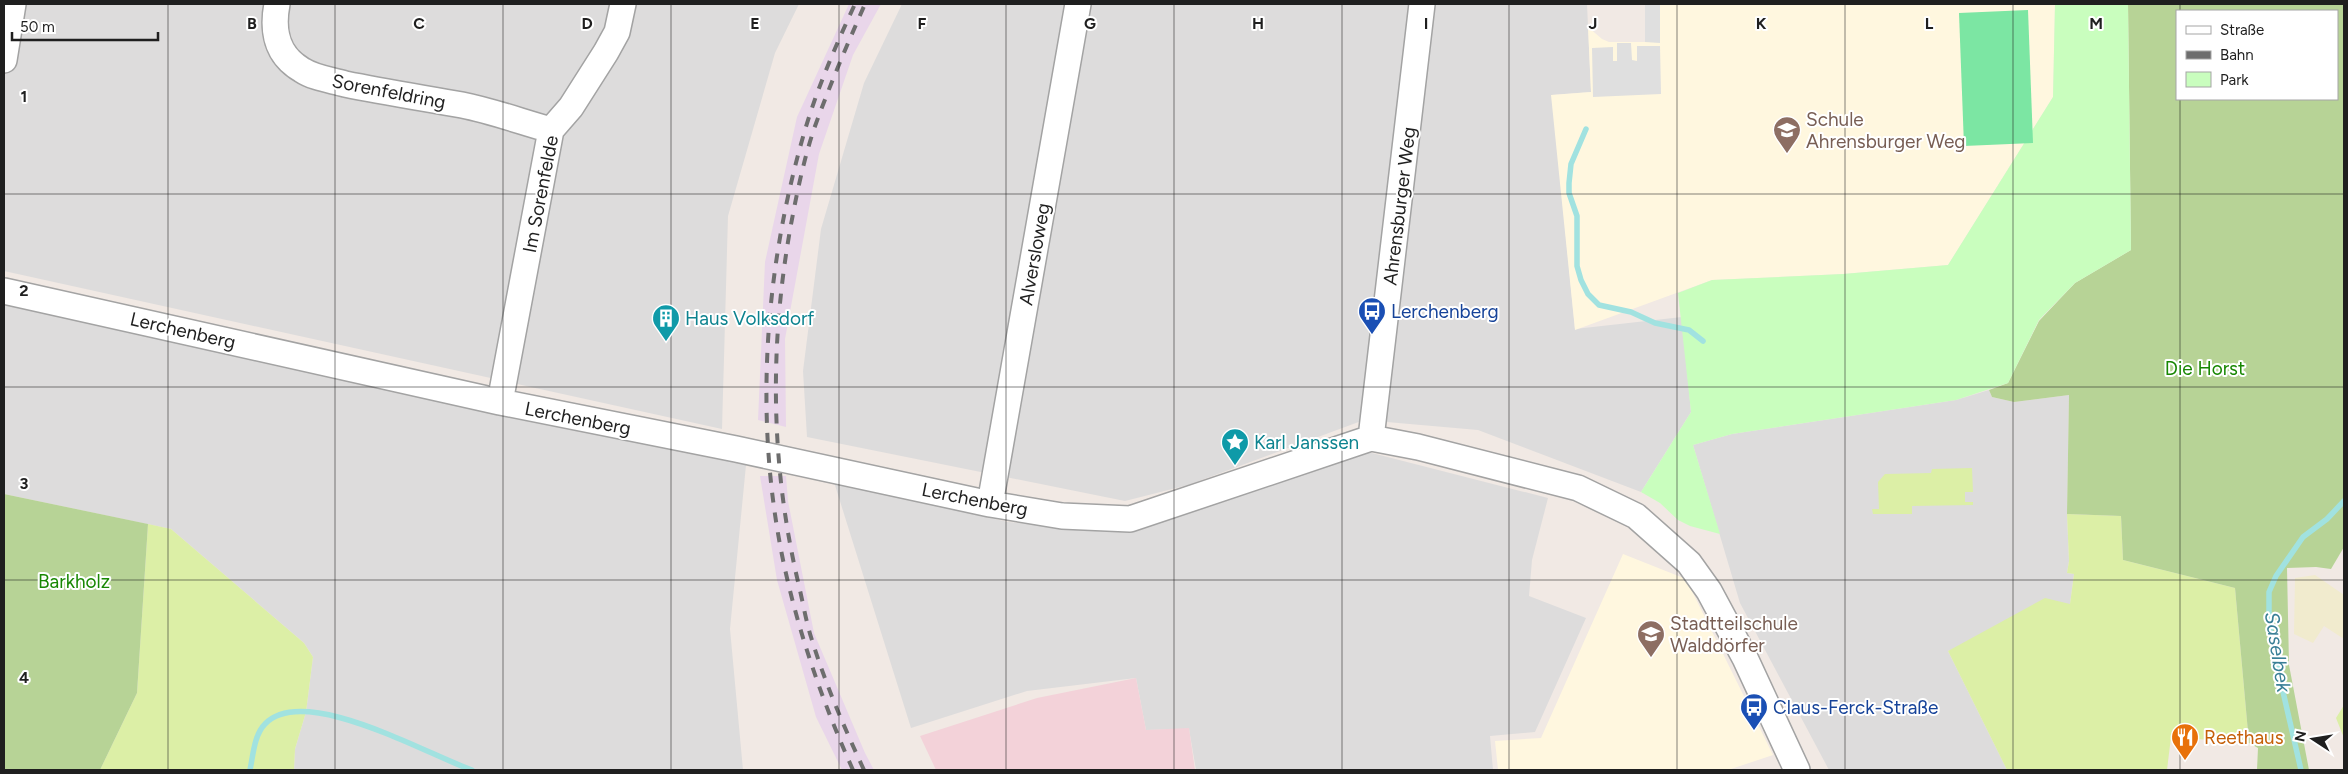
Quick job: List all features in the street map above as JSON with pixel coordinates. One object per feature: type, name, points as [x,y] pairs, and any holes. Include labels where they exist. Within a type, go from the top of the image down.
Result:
[{"type":"street","points":[[4,60],[13,4]]},
{"type":"street","name":"Sorenfeldring","points":[[277,4],[274,22],[278,45],[290,60],[302,70],[326,79],[374,90],[464,106],[551,130]]},
{"type":"street","name":"Im Sorenfelde","points":[[500,402],[551,130],[571,107],[606,52],[617,32],[623,4]]},
{"type":"street","name":"Alversloweg","points":[[990,504],[1078,4]]},
{"type":"street","name":"Ahrensburger Weg","points":[[1371,438],[1422,4]]},
{"type":"street","name":"Lerchenberg","points":[[4,291],[500,402],[756,453],[990,504],[1062,516],[1130,519],[1371,438],[1418,447],[1578,488],[1636,516],[1689,562],[1709,591],[1745,658],[1797,770]]},
{"type":"shaded area","points":[[4,4],[799,4],[775,53],[728,216],[722,429],[4,271]]},
{"type":"shaded area","points":[[849,4],[881,4],[853,55],[819,154],[785,339],[786,427],[758,420],[765,262],[797,117]]},
{"type":"shaded area","points":[[902,4],[1587,4],[1591,92],[1552,95],[1575,329],[1682,317],[1691,412],[1641,492],[1478,430],[1364,420],[1188,485],[1125,501],[807,437],[803,371],[821,229],[864,83]]},
{"type":"shaded area","points":[[1645,4],[1660,4],[1660,43],[1645,42]]},
{"type":"shaded area","name":"Schule Ahrensburger Weg","points":[[1660,4],[2055,4],[2053,97],[1948,265],[1843,274],[1712,280],[1575,330],[1551,95],[1591,92],[1588,27],[1602,39],[1609,42],[1660,42]]},
{"type":"shaded area","points":[[1617,43],[1631,43],[1632,60],[1637,61],[1637,46],[1660,46],[1661,94],[1593,97],[1592,48],[1613,47],[1613,61],[1617,61]]},
{"type":"shaded area","points":[[4,304],[746,465],[730,629],[743,770],[294,770],[295,749],[306,712],[313,657],[304,643],[171,529],[4,494]]},
{"type":"shaded area","points":[[1989,390],[1992,397],[2014,402],[2069,395],[2067,514],[2069,561],[2067,573],[2074,574],[2070,604],[1948,651],[2007,770],[1829,770],[1740,603],[1693,445],[1732,434],[1956,400]]},
{"type":"shaded area","points":[[1368,452],[1548,498],[1532,560],[1529,596],[1586,618],[1535,732],[1490,736],[1493,770],[1196,770],[1189,729],[1146,730],[1136,678],[1027,691],[911,728],[834,482],[1008,522],[1129,532]]},
{"type":"shaded area","points":[[760,476],[786,476],[788,501],[814,633],[874,770],[842,770],[816,717],[777,580]]},
{"type":"shaded area","name":"Stadtteilschule Walddörfer","points":[[1623,554],[1686,579],[1773,755],[1728,770],[1498,770],[1495,741],[1541,738]]},
{"type":"shaded area","points":[[2315,575],[2344,595],[2344,639],[2324,626],[2313,643],[2294,634],[2295,578]]},
{"type":"shaded area","points":[[1136,678],[1146,730],[1189,728],[1195,770],[936,770],[920,736],[1037,698]]},
{"type":"green space","points":[[2055,4],[2128,4],[2131,250],[2075,283],[2039,320],[2008,383],[1956,400],[1732,434],[1693,445],[1720,534],[1690,526],[1678,520],[1660,503],[1641,492],[1691,412],[1678,293],[1712,280],[1843,274],[1948,265],[2053,97]]},
{"type":"green space","name":"Die Horst","points":[[2128,4],[2344,4],[2344,547],[2331,569],[2316,567],[2287,568],[2289,665],[2309,770],[2257,770],[2258,748],[2249,743],[2235,588],[2123,560],[2121,516],[2067,514],[2069,395],[2014,402],[1992,397],[1989,390],[2008,383],[2039,321],[2075,283],[2131,250]]},
{"type":"green space","points":[[2028,10],[2033,143],[1964,146],[1959,13]]},
{"type":"green space","points":[[1972,468],[1973,492],[1965,492],[1965,502],[1973,502],[1973,505],[1912,506],[1912,514],[1873,514],[1872,509],[1879,509],[1878,482],[1885,474],[1931,473],[1932,469]]},
{"type":"green space","name":"Barkholz","points":[[4,494],[148,524],[137,693],[100,770],[4,770]]},
{"type":"green space","points":[[2067,514],[2121,516],[2123,560],[2235,588],[2249,743],[2171,737],[2167,770],[2007,770],[1948,651],[2045,598],[2070,604],[2074,574],[2067,573],[2069,561]]},
{"type":"green space","points":[[148,524],[171,529],[304,643],[313,657],[306,712],[295,749],[294,770],[100,770],[137,693]]},
{"type":"green space","points":[[2344,705],[2344,738],[2336,718]]},
{"type":"waterway","points":[[1586,129],[1571,164],[1569,193],[1577,216],[1577,266],[1588,294],[1599,305],[1631,312],[1655,323],[1689,330],[1703,341]]},
{"type":"waterway","name":"Saselbek","points":[[2301,770],[2272,644],[2269,592],[2276,576],[2303,537],[2327,519],[2344,501]]},
{"type":"waterway","points":[[250,770],[256,740],[265,724],[283,714],[308,712],[336,717],[367,726],[472,770]]},
{"type":"railway","points":[[853,770],[831,718],[812,664],[788,583],[773,502],[768,449],[766,395],[773,287],[791,182],[816,98],[834,50],[855,4]]},
{"type":"railway","points":[[864,770],[842,721],[816,654],[790,542],[778,453],[776,364],[783,275],[800,180],[810,141],[820,113],[865,4]]},
{"type":"place","name":"Schule Ahrensburger Weg","points":[[1787,154]]},
{"type":"place","name":"Lerchenberg","points":[[1372,335]]},
{"type":"place","name":"Haus Volksdorf","points":[[666,342]]},
{"type":"place","name":"Karl Janssen","points":[[1235,466]]},
{"type":"place","name":"Stadtteilschule Walddörfer","points":[[1651,658]]},
{"type":"place","name":"Claus-Ferck-Straße","points":[[1754,731]]},
{"type":"place","name":"Reethaus","points":[[2185,761]]}]
